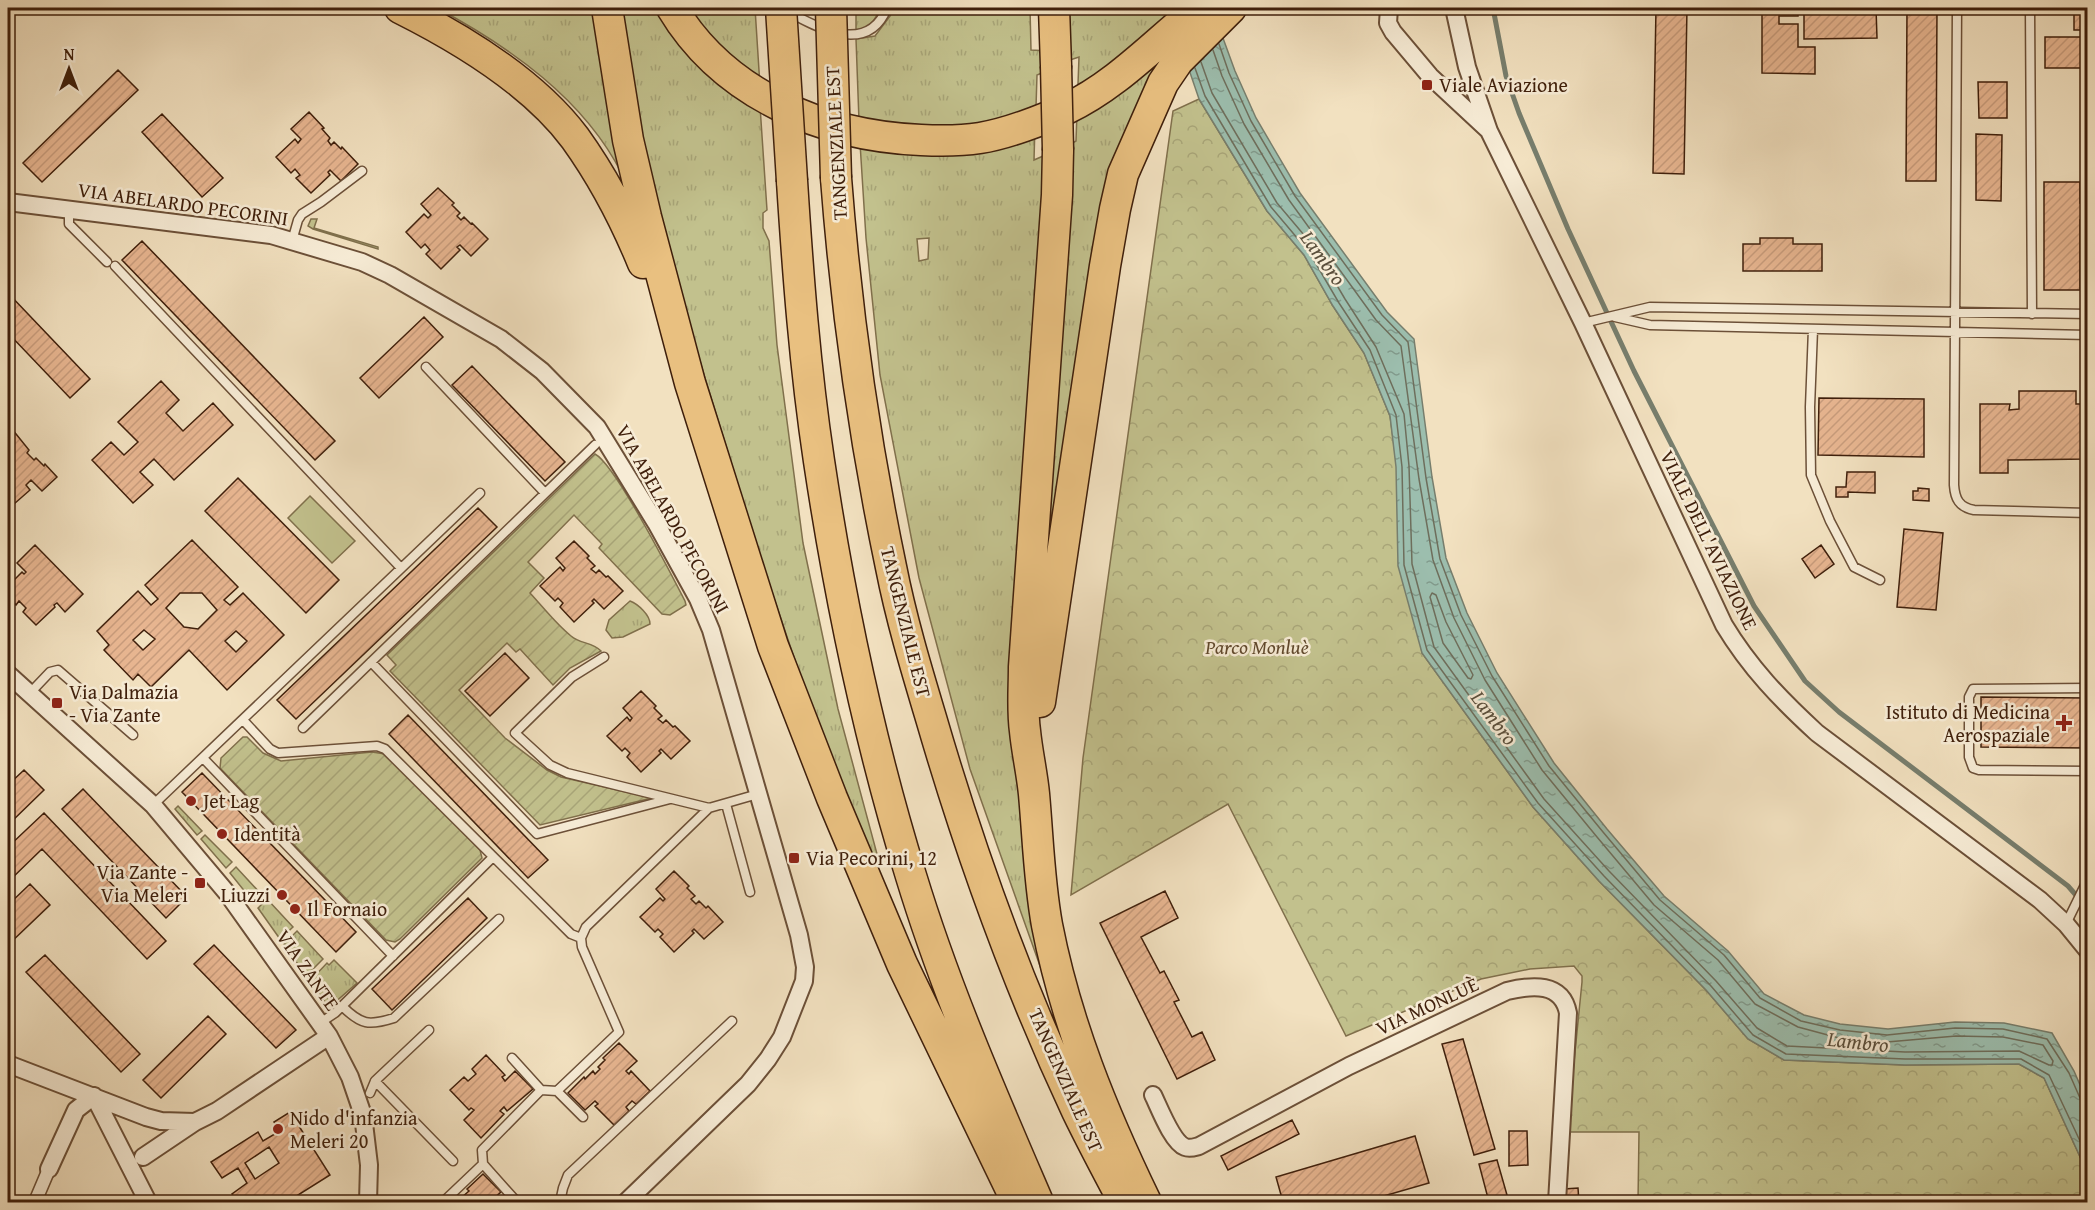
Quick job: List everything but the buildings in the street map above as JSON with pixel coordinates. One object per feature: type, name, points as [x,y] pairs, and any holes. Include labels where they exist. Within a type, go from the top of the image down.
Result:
[{"type":"highway","points":[[400,8],[448,32],[501,68],[547,107],[574,137],[606,185],[630,233],[690,383]]},
{"type":"highway","points":[[607,8],[628,140],[690,383],[773,646],[832,798],[902,964],[1017,1203]]},
{"type":"highway","points":[[672,8],[707,54],[734,77],[766,99],[804,117],[858,133],[892,139],[939,141],[980,138],[1029,124],[1065,110],[1118,77],[1167,33],[1219,9]]},
{"type":"highway","points":[[781,8],[806,358],[834,554],[854,658],[879,763],[911,878],[950,991],[1038,1203]]},
{"type":"highway","name":"TANGENZIALE EST","points":[[831,8],[836,178],[843,266],[858,384],[891,570],[914,660],[972,853],[1014,964],[1077,1112],[1124,1203]]},
{"type":"highway","points":[[1054,8],[1057,195],[1024,667],[1024,729],[1034,792],[1041,883],[1047,924],[1068,1011],[1093,1084],[1146,1203]]},
{"type":"highway","points":[[1034,792],[1038,723],[1045,668],[1115,209],[1123,174],[1166,77],[1219,9]]},
{"type":"street","name":"VIALE DELL'AVIAZIONE","points":[[1389,8],[1388,23],[1393,32],[1430,76],[1489,131]]},
{"type":"street","name":"VIALE DELL'AVIAZIONE","points":[[1454,8],[1463,56],[1489,131],[1589,322],[1724,625],[1740,651],[1760,677],[1817,733],[2040,900],[2066,924],[2088,951]]},
{"type":"street","name":"VIA ABELARDO PECORINI","points":[[8,202],[252,232],[292,240],[362,262],[383,271],[501,339],[528,358],[597,427],[656,523],[703,609],[799,935],[805,967],[804,981],[782,1037],[768,1059],[748,1084],[626,1203]]},
{"type":"street","name":"VIA ZANTE","points":[[8,674],[153,805],[227,893],[324,1030],[350,1077],[363,1115],[369,1165],[368,1203]]},
{"type":"street","name":"VIA MONLUÈ","points":[[1153,1095],[1174,1137],[1184,1147],[1192,1148],[1349,1066],[1507,992],[1524,987],[1552,990],[1566,1004],[1568,1013],[1557,1203]]},
{"type":"street","points":[[143,1157],[195,1122],[217,1111],[324,1030]]},
{"type":"street","points":[[8,1064],[146,1117],[161,1121],[195,1122]]},
{"type":"street","points":[[35,1203],[75,1110],[93,1096]]},
{"type":"street","points":[[93,1096],[148,1203]]},
{"type":"lane","points":[[781,8],[827,30],[852,34],[863,34],[873,29],[883,18],[887,8]]},
{"type":"lane","points":[[1957,8],[1954,485],[1958,502],[1974,510],[2088,513]]},
{"type":"lane","points":[[2030,8],[2032,314]]},
{"type":"lane","points":[[292,240],[302,213],[321,202],[362,171]]},
{"type":"lane","points":[[69,210],[69,224],[111,264],[401,568]]},
{"type":"lane","points":[[1589,322],[1650,308],[1955,314],[2088,314]]},
{"type":"lane","points":[[1612,316],[1650,325],[2088,335]]},
{"type":"lane","points":[[1813,329],[1810,475],[1830,521],[1854,567],[1880,580]]},
{"type":"lane","points":[[426,367],[545,493]]},
{"type":"lane","points":[[303,728],[595,445]]},
{"type":"lane","points":[[153,805],[480,493]]},
{"type":"lane","points":[[604,657],[572,677],[515,733],[550,765],[567,773],[709,808],[758,794]]},
{"type":"lane","points":[[371,662],[537,834],[673,798]]},
{"type":"lane","points":[[30,693],[50,672],[58,670],[133,735]]},
{"type":"lane","points":[[2088,688],[1972,689],[1969,697],[1969,757],[1973,768],[1979,770],[2088,771]]},
{"type":"lane","points":[[243,720],[270,749],[278,753],[377,746],[385,749],[571,934],[581,938]]},
{"type":"lane","points":[[203,758],[393,956]]},
{"type":"lane","points":[[726,804],[750,892]]},
{"type":"lane","points":[[557,1091],[619,1032],[582,947],[581,938],[586,927],[709,808]]},
{"type":"lane","points":[[324,1030],[342,1006],[493,857]]},
{"type":"lane","points":[[2066,924],[2088,879]]},
{"type":"lane","points":[[342,1006],[353,1017],[365,1023],[379,1023],[394,1018],[499,919]]},
{"type":"lane","points":[[560,1203],[562,1188],[568,1175],[732,1021]]},
{"type":"lane","points":[[370,1093],[375,1081],[429,1030]]},
{"type":"lane","points":[[512,1058],[541,1090],[557,1091],[583,1117]]},
{"type":"lane","points":[[375,1081],[453,1161]]},
{"type":"lane","points":[[517,1203],[483,1164],[482,1150],[541,1090]]},
{"type":"lane","points":[[443,1203],[483,1164]]},
{"type":"green space","points":[[437,8],[597,8],[622,174],[606,147],[587,122],[543,78],[491,40]]},
{"type":"green space","points":[[617,8],[660,8],[760,106],[767,210],[763,213],[763,228],[769,241],[777,345],[803,543],[838,709],[877,854],[870,856],[799,672],[764,569],[705,378],[658,220]]},
{"type":"green space","points":[[682,8],[755,8],[760,86]]},
{"type":"green space","points":[[856,8],[880,8],[871,23],[861,30],[856,30]]},
{"type":"green space","points":[[894,8],[1030,8],[1031,50],[1049,51],[1049,70],[1037,75],[1036,107],[1015,116],[971,125],[926,126],[859,121],[856,39],[875,36]]},
{"type":"green space","points":[[1069,8],[1168,8],[1171,20],[1089,81],[1078,84],[1079,57],[1070,60]]},
{"type":"green space","points":[[1167,50],[1138,113],[1060,531],[1043,573],[1069,145],[1076,141],[1077,112]]},
{"type":"green space","name":"Parco Monluè","points":[[1199,99],[1267,211],[1304,255],[1333,306],[1364,353],[1390,416],[1422,653],[1533,807],[1599,881],[1706,990],[1748,1039],[1784,1060],[1905,1065],[2019,1064],[2044,1078],[2087,1172],[2087,1202],[1638,1202],[1639,1132],[1567,1132],[1582,982],[1582,976],[1574,966],[1530,969],[1481,979],[1346,1036],[1228,804],[1071,895],[1083,758],[1173,111]]},
{"type":"green space","points":[[1035,125],[1034,160],[1050,153],[1018,680],[1045,980],[970,769],[919,578],[880,375],[866,238],[860,143]],"holes":[[[929,238],[928,259],[919,261],[917,239]]]},
{"type":"green space","points":[[311,219],[317,219],[314,228],[378,247],[378,249],[313,229],[308,226]]},
{"type":"green space","points":[[595,454],[604,462],[629,498],[686,605],[670,615],[662,614],[599,548],[602,544],[574,515],[528,562],[544,578],[530,593],[571,636],[601,651],[570,668],[553,685],[520,649],[516,652],[507,643],[459,690],[505,738],[547,770],[561,777],[652,798],[540,825],[390,671],[396,665],[387,655]]},
{"type":"green space","points":[[310,496],[355,541],[332,563],[288,518]]},
{"type":"green space","points":[[630,601],[643,610],[650,624],[623,637],[612,638],[606,630],[609,620]]},
{"type":"green space","points":[[243,737],[247,737],[263,753],[281,761],[372,752],[385,754],[480,850],[482,858],[400,939],[395,942],[386,940],[220,768],[221,758]]},
{"type":"green space","points":[[178,806],[202,831],[197,835],[175,809]]},
{"type":"green space","points":[[205,835],[232,862],[226,868],[201,839]]},
{"type":"green space","points":[[236,867],[262,895],[254,903],[230,873]]},
{"type":"green space","points":[[267,899],[293,927],[280,939],[258,908]]},
{"type":"green space","points":[[297,931],[323,959],[306,976],[284,944]]},
{"type":"green space","points":[[334,960],[357,983],[328,1006],[310,981],[327,963],[329,965]]},
{"type":"water","name":"Lambro","points":[[1168,8],[1212,8],[1235,71],[1256,118],[1300,193],[1387,312],[1414,339],[1432,477],[1446,558],[1467,613],[1497,673],[1554,763],[1664,896],[1728,951],[1764,994],[1804,1015],[1840,1024],[1888,1029],[1955,1022],[2004,1023],[2052,1033],[2074,1071],[2087,1101],[2087,1172],[2044,1078],[2019,1064],[1905,1065],[1784,1060],[1748,1039],[1706,990],[1599,881],[1533,807],[1422,653],[1398,566],[1396,467],[1390,416],[1364,353],[1333,306],[1304,255],[1267,211],[1199,99]]},
{"type":"waterway","points":[[1493,8],[1506,76],[1519,113],[1568,229],[1634,371],[1754,606],[1805,681],[1839,712],[2068,886],[2088,909]]},
{"type":"place","name":"Viale Aviazione","points":[[1427,85]]},
{"type":"place","name":"Via Dalmazia - Via Zante","points":[[57,703]]},
{"type":"place","name":"Istituto di Medicina Aerospaziale","points":[[2064,723]]},
{"type":"place","name":"Jet Lag","points":[[191,801]]},
{"type":"place","name":"Identità","points":[[222,834]]},
{"type":"place","name":"Via Pecorini, 12","points":[[794,858]]},
{"type":"place","name":"Via Zante - Via Meleri","points":[[200,883]]},
{"type":"place","name":"Liuzzi","points":[[282,895]]},
{"type":"place","name":"Il Fornaio","points":[[295,909]]},
{"type":"place","name":"Nido d'infanzia Meleri 20","points":[[278,1129]]}]
